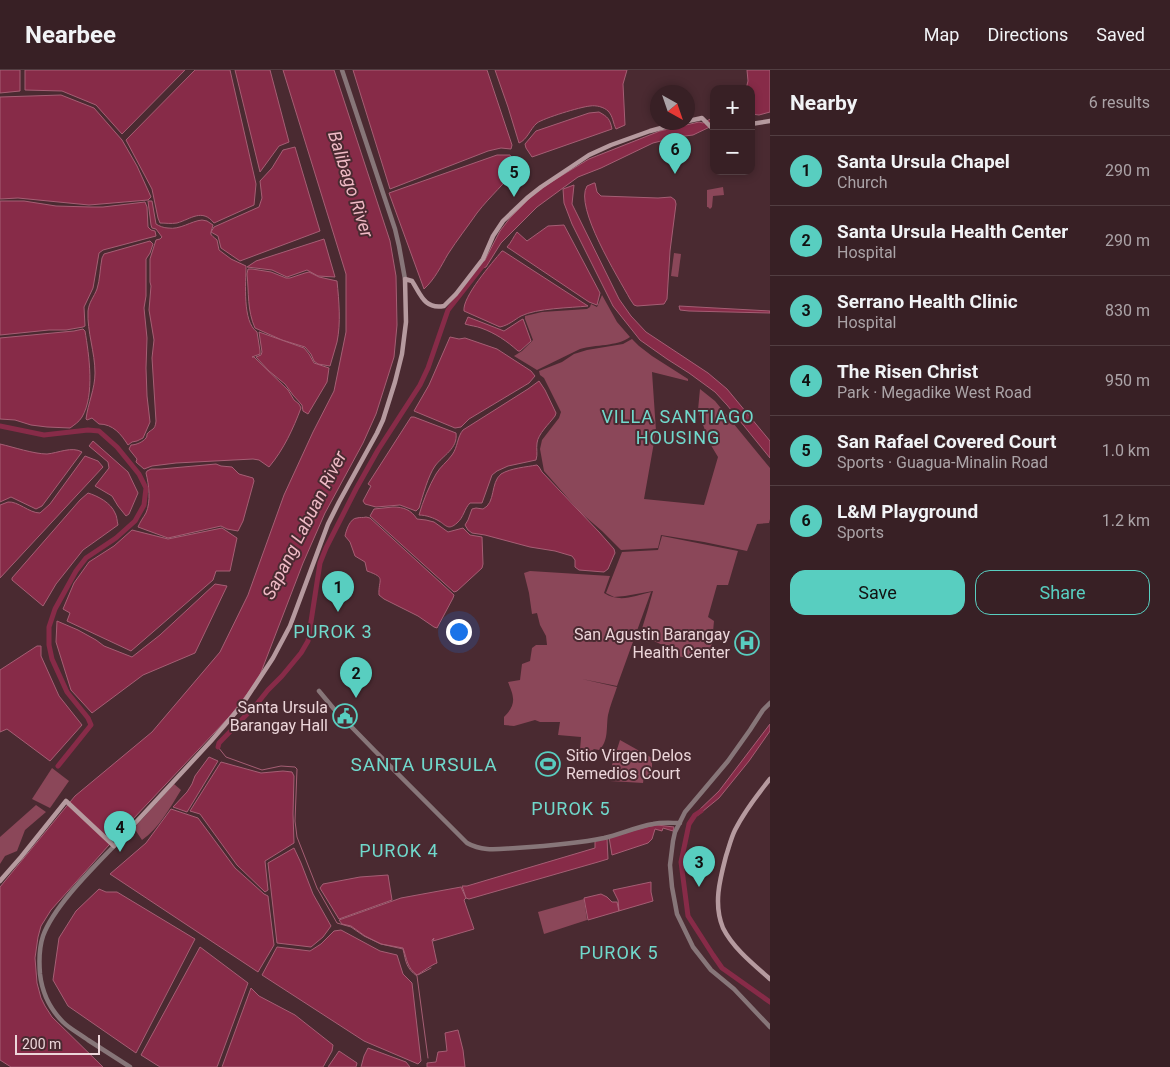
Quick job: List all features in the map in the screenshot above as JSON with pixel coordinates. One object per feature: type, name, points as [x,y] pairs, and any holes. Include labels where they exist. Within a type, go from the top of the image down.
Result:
[{"type":"main road","points":[[695,119],[700,118],[705,120],[710,126]]},
{"type":"main road","points":[[755,123],[770,121]]},
{"type":"main road","points":[[0,881],[66,801],[113,845],[210,741],[246,699],[273,658],[290,626],[328,524],[383,420],[401,361],[406,309],[404,279],[412,280],[419,294],[427,302],[435,306],[444,306],[456,294],[483,259],[493,236],[503,222],[527,198],[589,155],[656,130]]},
{"type":"main road","points":[[770,780],[754,799],[735,830],[720,876],[718,896],[721,920],[729,937],[750,961],[770,978]]},
{"type":"street","points":[[342,70],[395,229],[404,279]]},
{"type":"street","points":[[319,691],[334,710],[467,843],[475,848],[483,850],[554,846],[609,837],[652,824],[680,823]]},
{"type":"street","points":[[770,703],[763,710],[728,761],[685,812],[672,841],[670,865],[677,914],[693,947],[711,970],[734,989],[770,1027]]},
{"type":"street","points":[[113,845],[53,917],[43,937],[40,968],[48,1001],[63,1022],[130,1067]]},
{"type":"shaded area","points":[[723,187],[724,195],[713,196],[712,207],[710,209],[707,207],[707,190]]},
{"type":"shaded area","points":[[674,253],[681,254],[678,277],[671,276]]},
{"type":"shaded area","points":[[602,295],[617,322],[630,337],[612,344],[580,349],[537,370],[514,356],[533,340],[525,316],[542,312],[587,309],[591,304],[597,307]]},
{"type":"shaded area","points":[[632,339],[652,356],[688,379],[688,381],[652,372],[656,431],[644,499],[704,505],[718,457],[709,442],[698,410],[700,389],[715,401],[770,468],[769,523],[757,524],[747,551],[661,535],[658,548],[621,550],[580,512],[544,471],[540,449],[542,440],[559,418],[561,412],[539,371],[562,362],[574,354],[623,344]]},
{"type":"shaded area","points":[[662,536],[738,551],[728,585],[717,585],[708,617],[714,621],[711,653],[694,654],[691,658],[667,655],[667,648],[665,646],[640,635],[653,591],[614,597],[606,593],[622,552],[658,550]]},
{"type":"shaded area","points":[[530,571],[610,576],[604,593],[616,598],[627,598],[651,592],[617,686],[582,679],[617,687],[608,715],[606,738],[599,750],[594,749],[590,752],[580,750],[581,737],[558,735],[560,722],[540,722],[535,720],[514,726],[504,725],[504,717],[513,704],[512,692],[508,682],[520,680],[522,664],[530,661],[532,648],[536,645],[547,645],[546,636],[540,625],[537,613],[532,614],[524,573]]},
{"type":"shaded area","points":[[620,740],[652,758],[652,776],[644,776],[643,783],[610,781],[612,765]]},
{"type":"shaded area","points":[[52,768],[69,781],[50,808],[32,799]]},
{"type":"shaded area","points":[[174,784],[181,790],[159,824],[142,840],[134,828]]},
{"type":"shaded area","points":[[36,805],[46,812],[25,830],[17,851],[5,856],[0,864],[0,837]]},
{"type":"shaded area","points":[[584,899],[587,920],[544,934],[538,912]]},
{"type":"water","points":[[0,70],[20,70],[20,91],[0,93]]},
{"type":"water","points":[[25,70],[185,70],[122,134],[96,105],[62,91],[25,90]]},
{"type":"water","points":[[195,70],[230,70],[256,184],[254,205],[214,223],[201,215],[177,223],[160,223],[152,189],[126,140]]},
{"type":"water","points":[[235,70],[270,70],[289,142],[279,146],[260,172]]},
{"type":"water","points":[[283,70],[334,70],[390,241],[396,276],[397,325],[394,357],[376,414],[363,443],[325,513],[303,563],[258,680],[230,716],[117,836],[51,910],[41,926],[35,958],[37,983],[41,998],[52,1017],[103,1067],[11,1067],[0,1060],[0,887],[75,796],[152,732],[220,652],[248,595],[284,495],[334,391],[346,332],[346,274]]},
{"type":"water","points":[[353,70],[487,70],[512,145],[511,149],[501,148],[488,151],[390,189]]},
{"type":"water","points":[[495,70],[627,70],[623,84],[625,125],[616,129],[610,113],[602,107],[585,107],[562,113],[537,123],[519,143]]},
{"type":"water","points":[[747,70],[770,70],[770,112],[755,114],[755,85],[747,85]]},
{"type":"water","points":[[61,95],[94,108],[122,140],[137,166],[151,197],[148,200],[89,205],[18,198],[0,199],[0,97]]},
{"type":"water","points":[[599,112],[605,115],[612,129],[532,157],[526,148],[525,144],[536,131],[589,113]]},
{"type":"water","points":[[710,119],[710,127],[693,135],[653,143],[578,177],[537,207],[501,243],[486,267],[479,269],[500,231],[510,218],[534,194],[551,182],[589,159],[660,131],[695,130],[695,123],[703,123]]},
{"type":"water","points":[[295,147],[320,231],[240,261],[221,248],[218,236],[211,232],[214,227],[259,207],[262,198],[260,181],[272,168],[283,150]]},
{"type":"water","points":[[497,155],[510,155],[517,166],[477,213],[451,249],[435,277],[424,289],[389,193]]},
{"type":"water","points":[[595,183],[597,192],[601,196],[671,197],[675,200],[667,299],[664,304],[637,306],[630,299],[599,242],[587,209],[585,196],[587,186]]},
{"type":"water","points":[[574,185],[572,204],[619,299],[631,316],[646,332],[708,373],[727,389],[770,441],[770,458],[715,392],[640,340],[613,306],[572,224],[564,203],[563,189]]},
{"type":"water","points":[[0,201],[24,201],[56,206],[91,207],[145,202],[148,227],[155,231],[156,236],[103,250],[99,253],[93,288],[84,307],[85,326],[66,330],[0,335]]},
{"type":"water","points":[[148,201],[152,201],[156,224],[162,227],[177,228],[202,220],[207,221],[213,225],[211,234],[217,240],[219,250],[231,259],[246,266],[247,311],[252,327],[257,332],[260,351],[260,354],[252,357],[288,390],[301,408],[288,439],[269,467],[259,460],[253,459],[176,463],[144,469],[136,462],[137,459],[129,449],[131,445],[145,439],[156,424],[152,358],[154,340],[149,310],[151,286],[150,259],[156,240],[162,237],[156,229],[152,228]]},
{"type":"water","points":[[564,225],[600,293],[597,305],[589,302],[507,247],[517,232],[527,241],[548,226]]},
{"type":"water","points":[[324,239],[335,277],[318,276],[307,270],[287,277],[272,270],[247,267],[256,261]]},
{"type":"water","points":[[150,241],[153,244],[146,259],[146,296],[144,308],[147,338],[147,396],[150,422],[143,438],[128,445],[112,428],[99,424],[92,418],[86,419],[95,373],[88,311],[98,285],[104,254]]},
{"type":"water","points":[[502,251],[588,306],[536,311],[521,316],[509,324],[500,327],[464,311],[468,297],[473,289]]},
{"type":"water","points":[[248,269],[271,272],[286,278],[309,272],[319,277],[337,281],[339,327],[330,366],[318,364],[314,361],[305,347],[282,340],[255,328],[249,308]]},
{"type":"water","points":[[679,306],[770,311],[770,313],[689,311],[680,310]]},
{"type":"water","points":[[468,317],[504,331],[523,319],[531,341],[518,351],[491,332],[465,324]]},
{"type":"water","points":[[83,329],[85,331],[88,351],[90,386],[89,398],[82,417],[70,428],[31,425],[15,420],[0,419],[0,338]]},
{"type":"water","points":[[259,332],[304,348],[314,363],[329,368],[327,382],[308,414],[303,411],[302,405],[285,384],[256,357],[261,355],[262,352]]},
{"type":"water","points":[[450,337],[465,338],[497,349],[531,371],[535,376],[529,383],[469,419],[461,427],[455,428],[414,411],[429,385]]},
{"type":"water","points":[[539,381],[556,413],[538,440],[536,460],[508,466],[497,471],[492,475],[482,503],[470,503],[463,516],[451,527],[447,527],[432,518],[419,515],[433,479],[454,452],[463,430]]},
{"type":"water","points":[[411,417],[456,433],[455,443],[432,470],[419,508],[416,511],[400,505],[376,507],[365,504],[363,501],[371,486],[368,484]]},
{"type":"water","points":[[93,441],[128,472],[138,493],[129,514],[126,516],[112,496],[95,486],[109,468],[108,462],[89,446]]},
{"type":"water","points":[[0,444],[42,454],[69,450],[82,452],[42,506],[36,509],[11,497],[0,502]]},
{"type":"water","points":[[85,456],[98,461],[103,467],[0,578],[0,505],[12,502],[40,513],[50,504]]},
{"type":"water","points":[[216,464],[232,467],[239,474],[253,478],[254,481],[243,521],[238,531],[221,526],[168,538],[138,527],[149,504],[147,471],[151,469]]},
{"type":"water","points":[[537,465],[614,549],[615,553],[608,569],[604,572],[579,570],[575,567],[575,560],[572,556],[472,533],[468,530],[465,525],[472,509],[483,509],[487,506],[492,498],[495,482],[501,474],[514,469]]},
{"type":"water","points":[[88,493],[100,498],[113,509],[118,525],[83,550],[56,584],[43,606],[12,578]]},
{"type":"water","points":[[393,507],[407,510],[417,519],[434,522],[448,532],[463,528],[470,535],[482,537],[482,568],[454,592],[370,516],[374,509]]},
{"type":"water","points":[[370,518],[454,595],[437,628],[379,595],[379,577],[367,571],[365,562],[355,556],[350,542],[345,536],[352,520]]},
{"type":"water","points":[[222,528],[237,538],[230,571],[216,571],[213,580],[131,651],[67,621],[70,613],[63,609],[74,583],[89,562],[114,546],[132,530],[168,539]]},
{"type":"water","points":[[215,584],[227,586],[195,653],[143,675],[92,713],[71,690],[56,642],[57,621],[78,630],[104,646],[132,657],[160,635]]},
{"type":"water","points":[[37,646],[41,646],[41,656],[59,696],[82,725],[50,761],[7,729],[0,732],[0,670]]},
{"type":"water","points":[[770,724],[770,731],[749,761],[719,798],[697,816],[695,814],[719,791]]},
{"type":"water","points":[[209,757],[218,761],[187,812],[173,807],[187,792],[195,776]]},
{"type":"water","points":[[221,762],[261,773],[292,772],[294,776],[294,843],[265,861],[268,890],[265,892],[237,865],[200,814],[190,811]]},
{"type":"water","points":[[171,809],[198,818],[235,868],[268,896],[274,945],[258,972],[110,874],[146,843]]},
{"type":"water","points":[[657,825],[674,827],[673,831],[663,828],[662,831],[655,829],[652,839],[648,843],[612,855],[609,837]]},
{"type":"water","points":[[607,838],[608,859],[469,899],[466,898],[462,886],[595,848],[595,841]]},
{"type":"water","points":[[294,848],[313,894],[331,926],[323,937],[311,947],[277,943],[268,863]]},
{"type":"water","points":[[388,875],[392,900],[339,919],[320,888],[323,884],[360,877]]},
{"type":"water","points":[[651,882],[653,901],[619,911],[618,900],[613,890]]},
{"type":"water","points":[[461,887],[466,898],[464,900],[474,929],[433,941],[434,938],[432,940],[437,963],[417,975],[409,966],[403,948],[381,944],[351,926],[342,924],[339,920],[401,898]]},
{"type":"water","points":[[99,889],[106,892],[117,892],[195,939],[136,1053],[68,1006],[53,980],[59,938],[76,911]]},
{"type":"water","points":[[601,894],[612,902],[617,902],[619,911],[588,920],[584,898]]},
{"type":"water","points":[[341,930],[380,951],[397,955],[403,974],[412,983],[421,1061],[418,1064],[364,1041],[262,975],[277,947],[310,951],[321,944],[334,931]]},
{"type":"water","points":[[200,947],[248,983],[217,1067],[160,1067],[141,1055]]},
{"type":"water","points":[[251,988],[259,996],[295,1015],[333,1045],[332,1051],[323,1067],[222,1067]]},
{"type":"water","points":[[458,1030],[465,1067],[427,1067],[427,1063],[436,1062],[438,1052],[447,1051],[445,1033]]},
{"type":"water","points":[[368,1048],[406,1062],[410,1067],[361,1067]]},
{"type":"water","points":[[339,1051],[357,1063],[356,1067],[328,1067]]},
{"type":"waterway","points":[[218,747],[219,743],[282,676],[301,653],[308,641],[320,563],[326,548],[378,450],[420,385],[428,368],[448,310],[484,264]]},
{"type":"waterway","points":[[0,426],[44,435],[88,430],[99,431],[117,447],[139,474],[146,488],[144,505],[135,521],[116,538],[86,558],[76,571],[55,609],[49,627],[49,645],[52,659],[67,692],[88,718],[91,725],[58,766]]},
{"type":"waterway","points":[[218,747],[226,757],[262,770],[281,766],[295,767],[297,769],[295,821],[297,837],[317,888],[337,923],[351,927],[381,944],[403,949],[409,967],[417,976],[428,1058]]},
{"type":"waterway","points":[[701,811],[695,815],[689,824],[681,862],[688,916],[722,968],[770,1002]]},
{"type":"waterway","points":[[418,975],[431,968]]},
{"type":"place","name":"L&M Playground","points":[[675,174]]},
{"type":"place","name":"San Rafael Covered Court","points":[[514,197]]},
{"type":"place","name":"Santa Ursula Chapel","points":[[338,612]]},
{"type":"place","name":"San Agustin Barangay Health Center","points":[[747,643]]},
{"type":"place","name":"Santa Ursula Health Center","points":[[356,698]]},
{"type":"place","name":"Santa Ursula Barangay Hall","points":[[345,716]]},
{"type":"place","name":"Sitio Virgen Delos Remedios Court","points":[[548,764]]},
{"type":"place","name":"The Risen Christ","points":[[120,852]]},
{"type":"place","name":"Serrano Health Clinic","points":[[699,887]]},
{"type":"district","name":"VILLA SANTIAGO HOUSING","points":[[678,426]]},
{"type":"district","name":"PUROK 3","points":[[333,631]]},
{"type":"district","name":"SANTA URSULA","points":[[424,764]]},
{"type":"district","name":"PUROK 5","points":[[571,808]]},
{"type":"district","name":"PUROK 4","points":[[399,850]]},
{"type":"district","name":"PUROK 5","points":[[619,952]]},
{"type":"water label","name":"Balibago River","points":[[351,184]]},
{"type":"water label","name":"Sapang Labuan River","points":[[304,525]]}]
